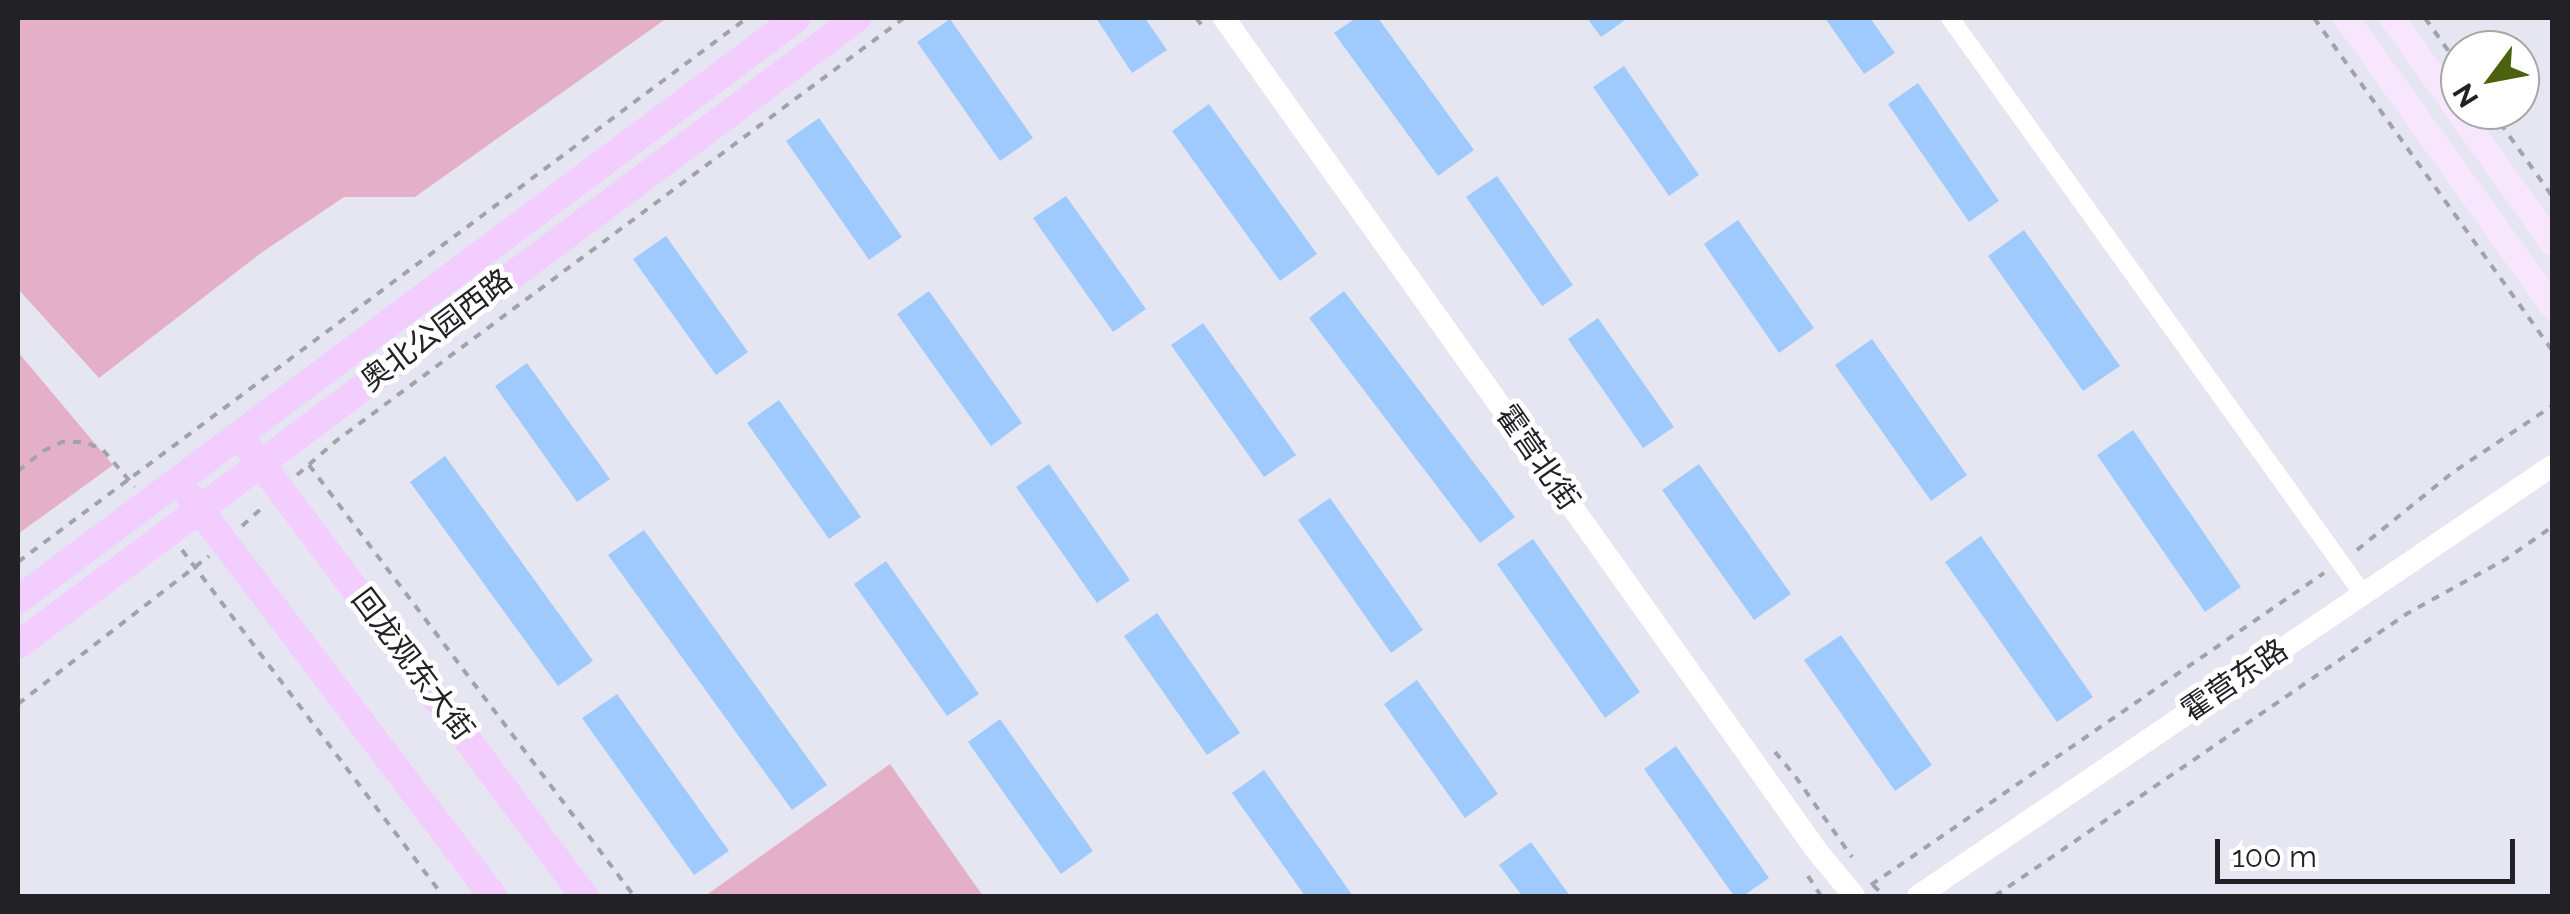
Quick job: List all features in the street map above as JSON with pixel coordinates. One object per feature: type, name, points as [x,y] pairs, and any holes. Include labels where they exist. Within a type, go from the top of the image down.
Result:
[{"type":"main road","name":"奥北公园西路","points":[[18,600],[796,18]]},
{"type":"main road","name":"奥北公园西路","points":[[18,645],[857,18]]},
{"type":"main road","points":[[2346,18],[2552,306]]},
{"type":"main road","points":[[2392,18],[2552,242]]},
{"type":"main road","name":"回龙观东大街","points":[[239,434],[584,896]]},
{"type":"main road","points":[[177,480],[493,896]]},
{"type":"street","name":"霍营北街","points":[[1224,18],[1817,851],[1859,893]]},
{"type":"street","points":[[1950,18],[2363,594]]},
{"type":"street","name":"霍营东路","points":[[1918,896],[2552,466]]},
{"type":"path","points":[[18,562],[747,18]]},
{"type":"path","points":[[18,704],[196,568],[336,441],[904,18]]},
{"type":"path","points":[[2314,18],[2552,350]]},
{"type":"path","points":[[2424,18],[2440,40]]},
{"type":"path","points":[[2505,130],[2552,196]]},
{"type":"path","points":[[251,388],[269,412]]},
{"type":"path","points":[[1859,893],[2340,562],[2452,472],[2552,406]]},
{"type":"path","points":[[18,471],[62,442],[85,442],[103,450],[147,503]]},
{"type":"path","points":[[309,464],[634,896]]},
{"type":"path","points":[[1995,896],[2408,613],[2506,559],[2552,527]]},
{"type":"path","points":[[169,532],[443,896]]},
{"type":"path","points":[[1816,888],[1821,896]]},
{"type":"shaded area","points":[[18,18],[667,18],[415,197],[344,197],[261,253],[99,378],[18,289]]},
{"type":"shaded area","points":[[18,352],[113,465],[18,534]]},
{"type":"shaded area","points":[[890,764],[983,896],[705,896]]},
{"type":"building","points":[[1096,18],[1145,18],[1167,50],[1132,73]]},
{"type":"building","points":[[1356,18],[1378,18],[1474,150],[1438,176],[1334,33]]},
{"type":"building","points":[[1587,18],[1628,18],[1601,37]]},
{"type":"building","points":[[1825,18],[1870,18],[1895,53],[1864,74]]},
{"type":"building","points":[[950,19],[1033,138],[1000,161],[917,42]]},
{"type":"building","points":[[1624,66],[1699,175],[1669,196],[1593,87]]},
{"type":"building","points":[[1918,83],[1999,201],[1969,222],[1888,104]]},
{"type":"building","points":[[1209,104],[1317,254],[1280,281],[1172,131]]},
{"type":"building","points":[[819,118],[902,237],[869,260],[786,141]]},
{"type":"building","points":[[1497,176],[1573,285],[1542,306],[1466,197]]},
{"type":"building","points":[[1066,196],[1146,309],[1113,332],[1033,218]]},
{"type":"building","points":[[1738,220],[1814,328],[1779,353],[1704,244]]},
{"type":"building","points":[[2024,230],[2120,366],[2083,391],[1988,256]]},
{"type":"building","points":[[666,236],[748,352],[716,375],[633,259]]},
{"type":"building","points":[[929,291],[1022,423],[991,446],[897,314]]},
{"type":"building","points":[[1344,291],[1515,517],[1480,543],[1309,318]]},
{"type":"building","points":[[1598,318],[1674,427],[1643,448],[1568,339]]},
{"type":"building","points":[[1203,323],[1296,455],[1264,477],[1171,345]]},
{"type":"building","points":[[1872,339],[1967,475],[1931,501],[1835,365]]},
{"type":"building","points":[[527,363],[610,479],[577,502],[495,386]]},
{"type":"building","points":[[779,400],[861,517],[829,539],[747,423]]},
{"type":"building","points":[[2133,430],[2241,587],[2205,612],[2097,455]]},
{"type":"building","points":[[445,456],[593,661],[558,686],[410,482]]},
{"type":"building","points":[[1049,464],[1130,580],[1097,603],[1016,487]]},
{"type":"building","points":[[1699,464],[1791,594],[1754,620],[1662,490]]},
{"type":"building","points":[[1330,498],[1423,630],[1391,653],[1298,520]]},
{"type":"building","points":[[644,530],[827,785],[792,810],[608,555]]},
{"type":"building","points":[[1981,536],[2093,697],[2057,722],[1945,562]]},
{"type":"building","points":[[1533,539],[1640,692],[1605,718],[1497,564]]},
{"type":"building","points":[[886,561],[979,694],[947,716],[854,584]]},
{"type":"building","points":[[1157,613],[1240,733],[1207,755],[1124,636]]},
{"type":"building","points":[[1841,635],[1932,765],[1895,791],[1804,660]]},
{"type":"building","points":[[1417,680],[1498,794],[1465,818],[1384,704]]},
{"type":"building","points":[[617,694],[729,851],[694,875],[582,718]]},
{"type":"building","points":[[1000,719],[1093,851],[1061,874],[968,742]]},
{"type":"building","points":[[1676,746],[1769,878],[1743,896],[1734,896],[1644,769]]},
{"type":"building","points":[[1264,770],[1353,896],[1305,896],[1232,793]]},
{"type":"building","points":[[1531,842],[1570,896],[1522,896],[1499,865]]}]
